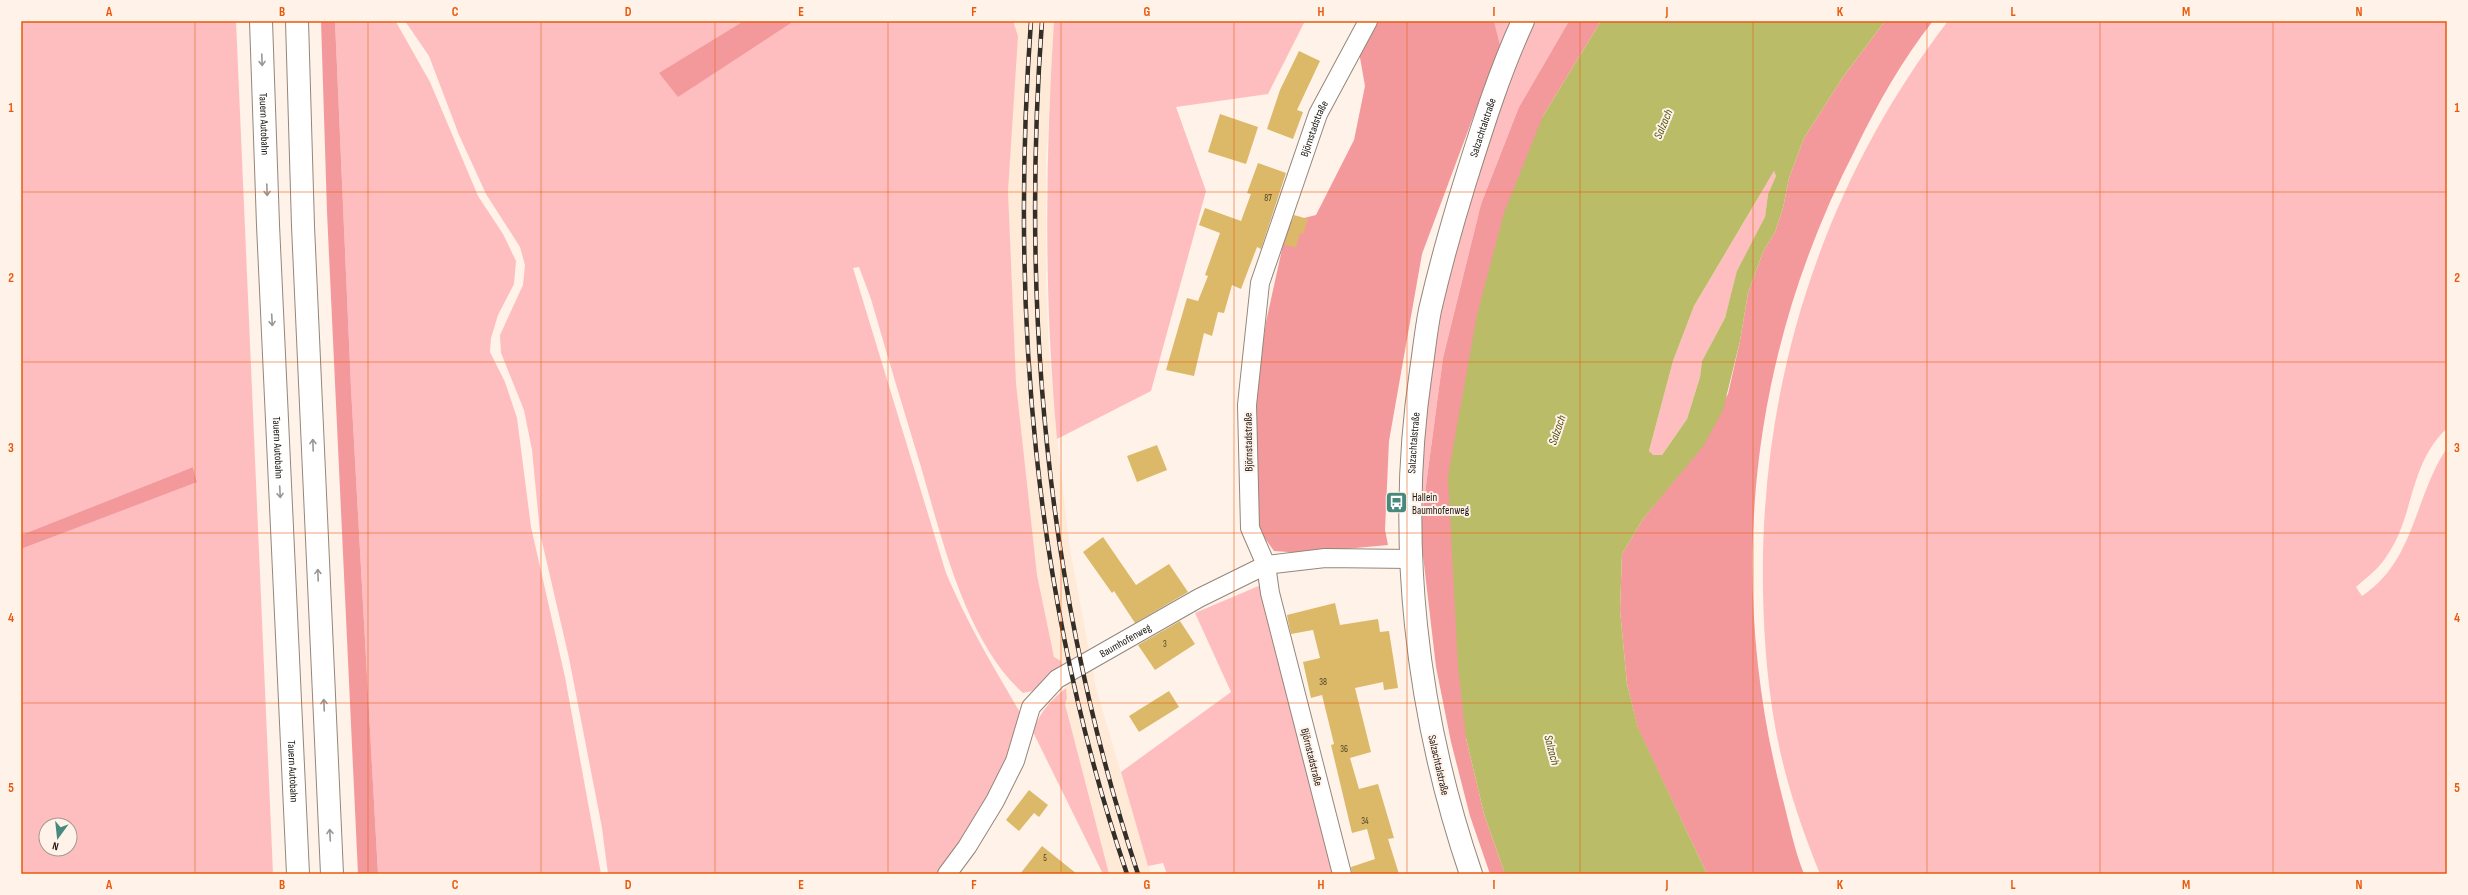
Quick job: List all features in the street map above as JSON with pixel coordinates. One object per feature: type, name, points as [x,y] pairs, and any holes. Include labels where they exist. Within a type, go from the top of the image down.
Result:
[{"type":"main road","name":"Tauern Autobahn","points":[[261,21],[268,225],[298,874]]},
{"type":"main road","points":[[296,21],[304,242],[332,874]]},
{"type":"main road","name":"Salzachtalstraße","points":[[1471,874],[1451,817],[1433,739],[1418,651],[1411,559],[1410,498],[1415,410],[1430,312],[1455,214],[1484,120],[1523,21]]},
{"type":"street","name":"Björnstadstraße","points":[[1342,874],[1270,594],[1266,565],[1250,528],[1247,405],[1260,283],[1318,114],[1368,21]]},
{"type":"street","name":"Baumhofenweg","points":[[947,874],[967,847],[995,801],[1014,761],[1031,707],[1057,679],[1199,598],[1266,565],[1326,558],[1411,559]]},
{"type":"shaded area","points":[[21,21],[236,21],[273,874],[21,874],[21,549],[197,481],[193,467],[21,535]]},
{"type":"shaded area","points":[[321,21],[335,21],[351,388],[378,874],[358,874],[327,212]]},
{"type":"shaded area","points":[[335,21],[396,22],[430,82],[478,196],[503,234],[516,261],[514,284],[498,315],[491,338],[490,352],[505,382],[517,418],[531,527],[565,677],[601,874],[378,874],[351,388]]},
{"type":"shaded area","points":[[405,21],[1013,21],[1018,36],[1008,191],[1016,383],[1037,575],[1054,657],[1061,661],[1062,667],[1032,691],[1023,693],[1003,672],[986,646],[971,618],[958,588],[947,557],[871,299],[859,267],[853,268],[946,573],[972,627],[1021,714],[1008,757],[981,816],[939,874],[608,874],[602,828],[569,658],[540,533],[532,450],[524,410],[501,353],[500,335],[523,285],[525,265],[520,247],[486,194],[459,135],[429,56]]},
{"type":"shaded area","points":[[744,21],[794,21],[678,97],[659,73]]},
{"type":"shaded area","points":[[1013,21],[1054,21],[1046,161],[1046,289],[1049,352],[1057,439],[1070,549],[1096,688],[1151,874],[1109,874],[1086,792],[1065,704],[1067,698],[1061,661],[1054,657],[1037,575],[1016,383],[1011,291],[1008,191]]},
{"type":"shaded area","points":[[1054,21],[1305,21],[1268,94],[1176,107],[1206,191],[1151,391],[1057,439],[1050,334],[1047,230],[1049,126]]},
{"type":"shaded area","points":[[1375,21],[1494,21],[1500,45],[1422,254],[1389,441],[1385,530],[1388,545],[1302,553],[1274,551],[1264,537],[1256,518],[1255,397],[1266,322],[1288,222],[1316,215],[1354,140],[1365,86],[1359,52]]},
{"type":"shaded area","points":[[1510,21],[1500,45],[1494,22]]},
{"type":"shaded area","points":[[1534,21],[1569,21],[1519,107],[1481,204],[1443,358],[1420,530],[1425,414],[1429,376],[1438,323],[1457,245],[1480,168],[1512,75]]},
{"type":"shaded area","points":[[1569,21],[1601,21],[1543,116],[1466,738],[1484,814],[1505,874],[1490,874],[1470,816],[1451,742],[1436,667],[1420,530],[1443,358],[1481,204],[1519,107]]},
{"type":"shaded area","points":[[1885,21],[1933,21],[1901,66],[1882,98],[1856,148],[1820,225],[1792,303],[1771,383],[1758,464],[1753,547],[1755,630],[1765,713],[1782,796],[1794,845],[1804,874],[1707,874],[1638,729],[1627,684],[1620,610],[1622,554],[1643,519],[1680,473],[1728,394],[1740,341],[1748,293],[1763,252],[1775,232],[1783,208],[1789,178],[1804,138],[1843,77]]},
{"type":"shaded area","points":[[1948,21],[2447,21],[2447,428],[2434,443],[2425,458],[2418,474],[2397,539],[2378,568],[2356,587],[2362,596],[2380,582],[2393,565],[2412,527],[2436,467],[2447,448],[2447,874],[1820,874],[1793,800],[1780,753],[1766,660],[1763,591],[1765,514],[1772,438],[1787,363],[1807,290],[1833,219],[1865,150],[1904,84]]},
{"type":"shaded area","points":[[1774,171],[1776,176],[1768,194],[1765,217],[1731,296],[1725,318],[1702,361],[1700,377],[1687,419],[1662,455],[1652,455],[1649,451],[1673,361],[1694,306]]},
{"type":"shaded area","points":[[193,467],[197,482],[21,549],[21,535]]},
{"type":"shaded area","points":[[1261,585],[1335,874],[1167,874],[1163,863],[1148,866],[1121,772],[1231,692],[1195,613]]},
{"type":"shaded area","points":[[1066,688],[1067,698],[1065,704],[1109,874],[1103,874],[1033,732],[1046,708]]},
{"type":"water","name":"Salzach","points":[[1601,21],[1885,21],[1843,77],[1804,138],[1789,178],[1783,208],[1775,232],[1763,252],[1748,293],[1740,341],[1723,410],[1704,445],[1643,519],[1622,554],[1620,610],[1627,684],[1638,728],[1707,874],[1505,874],[1484,814],[1466,738],[1458,666],[1448,476],[1477,315],[1504,213],[1543,116]],"holes":[[[1774,171],[1776,176],[1768,194],[1765,217],[1737,271],[1725,318],[1702,361],[1700,377],[1687,419],[1662,455],[1653,455],[1649,451],[1673,361],[1694,306]]]},
{"type":"building","points":[[1299,51],[1320,61],[1297,110],[1303,112],[1293,139],[1267,129],[1280,90]]},
{"type":"building","points":[[1220,114],[1258,127],[1246,164],[1208,152]]},
{"type":"building","points":[[1258,163],[1286,173],[1261,249],[1257,247],[1241,289],[1232,285],[1224,313],[1218,312],[1212,336],[1204,333],[1194,376],[1166,370],[1187,298],[1198,301],[1208,276],[1205,275],[1220,233],[1199,225],[1205,208],[1241,221],[1251,194],[1247,193]]},
{"type":"building","points":[[1294,215],[1308,219],[1303,234],[1300,233],[1296,247],[1284,245]]},
{"type":"building","points":[[1157,445],[1167,470],[1137,482],[1127,456]]},
{"type":"building","points":[[1103,537],[1136,585],[1169,564],[1188,592],[1135,623],[1114,591],[1112,593],[1083,552]]},
{"type":"building","points":[[1335,603],[1340,625],[1378,619],[1380,632],[1389,631],[1398,688],[1384,690],[1383,682],[1355,688],[1371,752],[1350,758],[1359,789],[1378,784],[1394,838],[1388,839],[1399,874],[1352,874],[1351,867],[1375,859],[1367,829],[1352,833],[1331,745],[1334,744],[1322,695],[1311,698],[1303,662],[1320,658],[1313,630],[1291,634],[1287,615]]},
{"type":"building","points":[[1180,621],[1195,644],[1155,670],[1138,645]]},
{"type":"building","points":[[1169,691],[1179,707],[1139,732],[1129,716]]},
{"type":"building","points":[[1029,790],[1048,805],[1039,817],[1034,813],[1019,831],[1006,820]]},
{"type":"building","points":[[1042,846],[1077,874],[1020,874]]},
{"type":"railway","points":[[1031,21],[1025,129],[1024,237],[1028,345],[1036,452],[1050,560],[1070,666],[1095,771],[1127,874]]},
{"type":"railway","points":[[1042,21],[1036,129],[1035,237],[1039,345],[1048,452],[1062,559],[1082,665],[1107,770],[1138,874]]},
{"type":"place","name":"Hallein Baumhofenweg","points":[[1396,503]]}]
